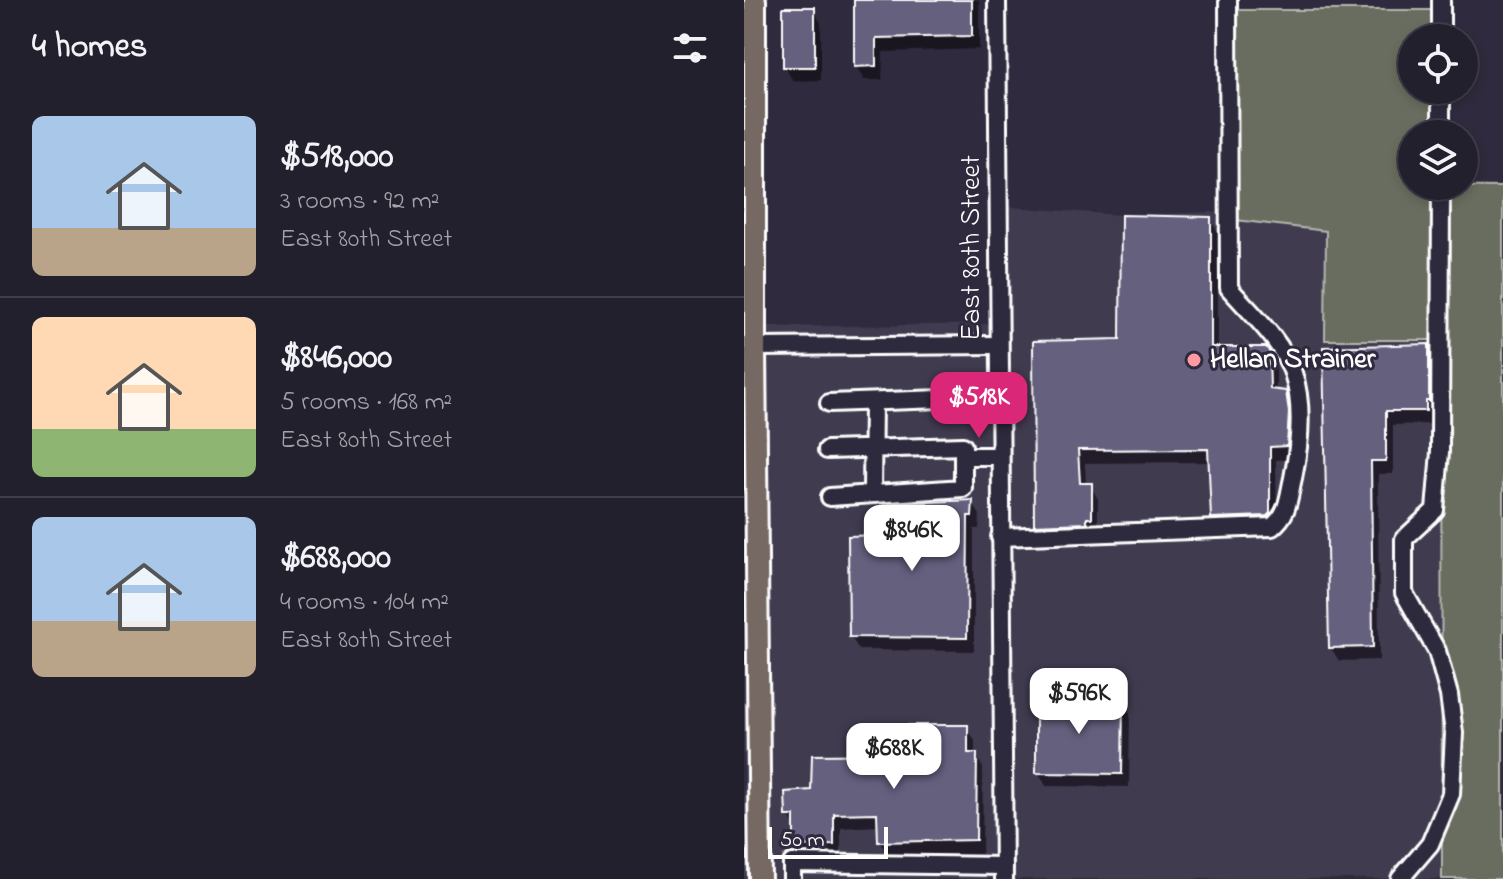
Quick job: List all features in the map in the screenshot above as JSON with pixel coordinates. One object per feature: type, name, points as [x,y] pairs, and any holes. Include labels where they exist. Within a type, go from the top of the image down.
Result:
[{"type":"main road","points":[[755,0],[752,769],[760,879]]},
{"type":"street","name":"East 80th Street","points":[[997,0],[1004,872]]},
{"type":"street","points":[[1000,537],[1272,527],[1284,517],[1298,453],[1300,412],[1292,372],[1272,339],[1229,288],[1228,0]]},
{"type":"street","points":[[1441,0],[1441,24]]},
{"type":"street","points":[[1400,879],[1430,844],[1451,794],[1454,733],[1449,695],[1437,651],[1404,593],[1404,539],[1435,510],[1440,452],[1441,200]]},
{"type":"street","points":[[755,347],[998,345]]},
{"type":"street","points":[[829,403],[998,397]]},
{"type":"street","points":[[873,402],[874,494]]},
{"type":"street","points":[[827,450],[963,446],[963,488],[960,490],[830,497]]},
{"type":"street","points":[[963,456],[999,456]]},
{"type":"street","points":[[792,879],[792,863],[1004,872]]},
{"type":"shaded area","points":[[744,0],[755,0],[755,327],[998,324],[997,206],[1121,215],[1214,212],[1326,231],[1503,244],[1503,879],[744,879]]},
{"type":"green space","points":[[1228,10],[1441,10],[1441,24],[1398,24],[1398,104],[1441,104],[1441,120],[1398,120],[1398,200],[1478,200],[1478,187],[1503,187],[1503,879],[1442,879],[1441,340],[1325,340],[1326,231],[1228,219]]},
{"type":"building","points":[[854,0],[972,0],[972,36],[876,38],[876,66],[854,67]]},
{"type":"building","points":[[783,7],[815,7],[815,67],[783,67]]},
{"type":"building","name":"Hellan Strainer","points":[[1121,215],[1211,217],[1211,347],[1266,347],[1269,351],[1270,389],[1286,391],[1289,412],[1287,446],[1270,447],[1270,513],[1267,516],[1211,518],[1208,449],[1078,450],[1080,483],[1092,483],[1092,518],[1087,518],[1087,523],[1034,525],[1033,341],[1120,339]]},
{"type":"building","points":[[1429,344],[1429,401],[1426,401],[1426,411],[1386,411],[1386,461],[1371,461],[1373,647],[1329,648],[1323,347]]},
{"type":"building","points":[[973,500],[972,516],[968,516],[967,638],[849,637],[848,536],[885,535],[884,504]]},
{"type":"building","points":[[1123,698],[1122,774],[1036,773],[1036,699]]},
{"type":"building","points":[[908,725],[968,725],[968,753],[977,753],[976,840],[878,842],[877,813],[834,814],[834,845],[794,846],[794,816],[786,816],[785,792],[811,790],[812,755],[908,754]]},
{"type":"place","name":"Hellan Strainer","points":[[1194,360]]}]
